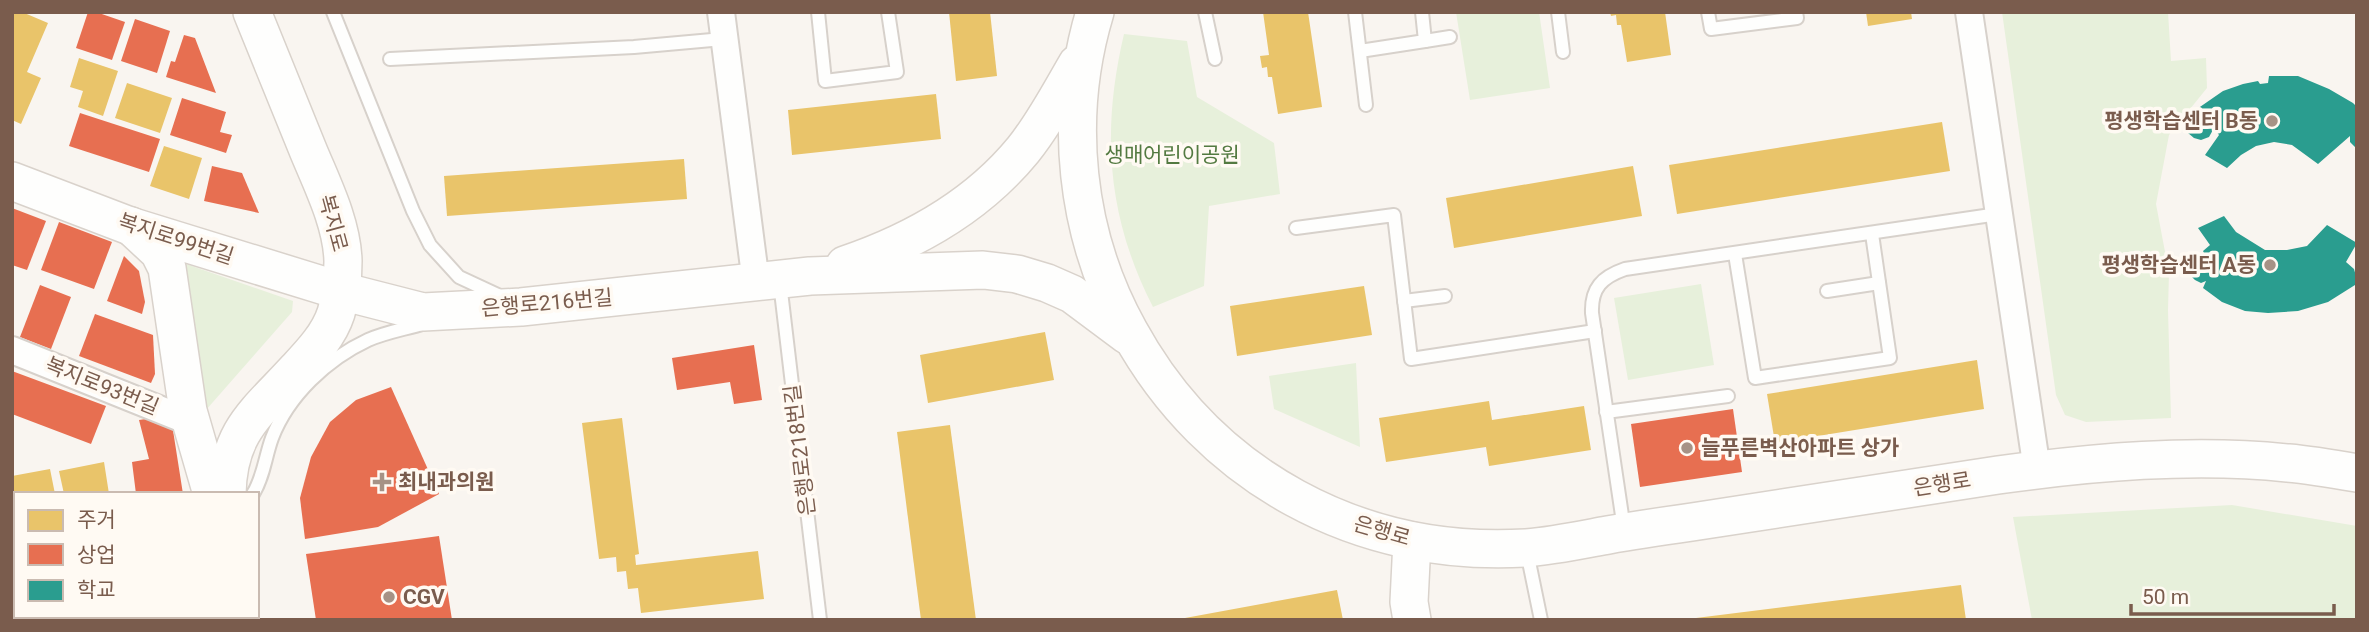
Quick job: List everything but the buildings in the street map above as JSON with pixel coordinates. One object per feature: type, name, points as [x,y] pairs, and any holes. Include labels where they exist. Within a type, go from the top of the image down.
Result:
[{"type":"street","name":"복지로","points":[[227,492],[233,446],[255,414],[324,337],[336,314],[343,259],[326,192],[252,12]]},
{"type":"street","points":[[721,12],[723,39],[782,280]]},
{"type":"street","name":"은행로","points":[[1095,12],[1085,51],[1077,116],[1083,203],[1103,275],[1119,314],[1133,340],[1171,395],[1193,421],[1241,464],[1294,498],[1356,526],[1412,541],[1444,546],[1526,548],[2037,470],[2190,459],[2286,463],[2357,473]]},
{"type":"street","points":[[1969,12],[2037,470]]},
{"type":"street","points":[[782,280],[884,252],[948,217],[993,182],[1025,148],[1085,51]]},
{"type":"street","name":"복지로99번길","points":[[12,181],[130,226],[341,291]]},
{"type":"street","points":[[130,226],[159,252],[167,268],[191,422],[211,492]]},
{"type":"street","points":[[782,280],[983,270],[1017,274],[1072,294],[1133,340]]},
{"type":"street","name":"은행로216번길","points":[[341,291],[423,312],[522,307],[782,280]]},
{"type":"street","name":"복지로93번길","points":[[12,350],[191,422]]},
{"type":"street","points":[[1412,541],[1409,602],[1412,620]]},
{"type":"lane","points":[[333,12],[413,211],[430,245],[459,277],[522,307]]},
{"type":"lane","points":[[818,12],[825,81],[897,72],[888,12]]},
{"type":"lane","points":[[1205,12],[1215,59]]},
{"type":"lane","points":[[1355,12],[1366,105]]},
{"type":"lane","points":[[1422,12],[1425,41]]},
{"type":"lane","points":[[1558,12],[1563,52]]},
{"type":"lane","points":[[1708,12],[1711,29],[1797,18],[1796,12]]},
{"type":"lane","points":[[1360,51],[1450,37]]},
{"type":"lane","points":[[390,59],[634,47],[723,39]]},
{"type":"lane","points":[[1624,532],[1591,298],[1599,282],[1625,269],[1998,214]]},
{"type":"lane","points":[[1296,228],[1394,215],[1411,359],[1595,331]]},
{"type":"lane","points":[[1735,254],[1755,378],[1890,358],[1871,234]]},
{"type":"lane","name":"은행로218번길","points":[[782,280],[820,620]]},
{"type":"lane","points":[[1827,291],[1879,283]]},
{"type":"lane","points":[[1404,301],[1445,296]]},
{"type":"lane","points":[[254,492],[262,479],[272,440],[286,410],[303,389],[340,356],[368,340],[427,322],[522,307]]},
{"type":"lane","points":[[1606,412],[1728,396]]},
{"type":"lane","points":[[1526,548],[1541,620]]},
{"type":"green space","points":[[1456,12],[1539,12],[1550,88],[1470,100]]},
{"type":"green space","points":[[2002,12],[2168,12],[2171,61],[2206,58],[2207,88],[2169,135],[2156,204],[2169,273],[2171,418],[2086,422],[2065,415],[2056,395]]},
{"type":"green space","name":"생매어린이공원","points":[[1124,34],[1187,41],[1197,97],[1274,143],[1280,194],[1209,206],[1204,286],[1153,307],[1126,240],[1113,174],[1112,105]]},
{"type":"green space","points":[[186,264],[293,301],[292,312],[206,410],[183,270]]},
{"type":"green space","points":[[1701,284],[1714,365],[1628,380],[1614,298]]},
{"type":"green space","points":[[1356,363],[1360,447],[1274,409],[1269,376]]},
{"type":"green space","points":[[2232,505],[2357,526],[2357,620],[2032,620],[2013,517]]},
{"type":"place","name":"평생학습센터 B동","points":[[2272,121]]},
{"type":"place","name":"평생학습센터 A동","points":[[2270,265]]},
{"type":"place","name":"늘푸른벽산아파트 상가","points":[[1687,448]]},
{"type":"place","name":"최내과의원","points":[[382,482]]},
{"type":"place","name":"CGV","points":[[389,597]]}]
